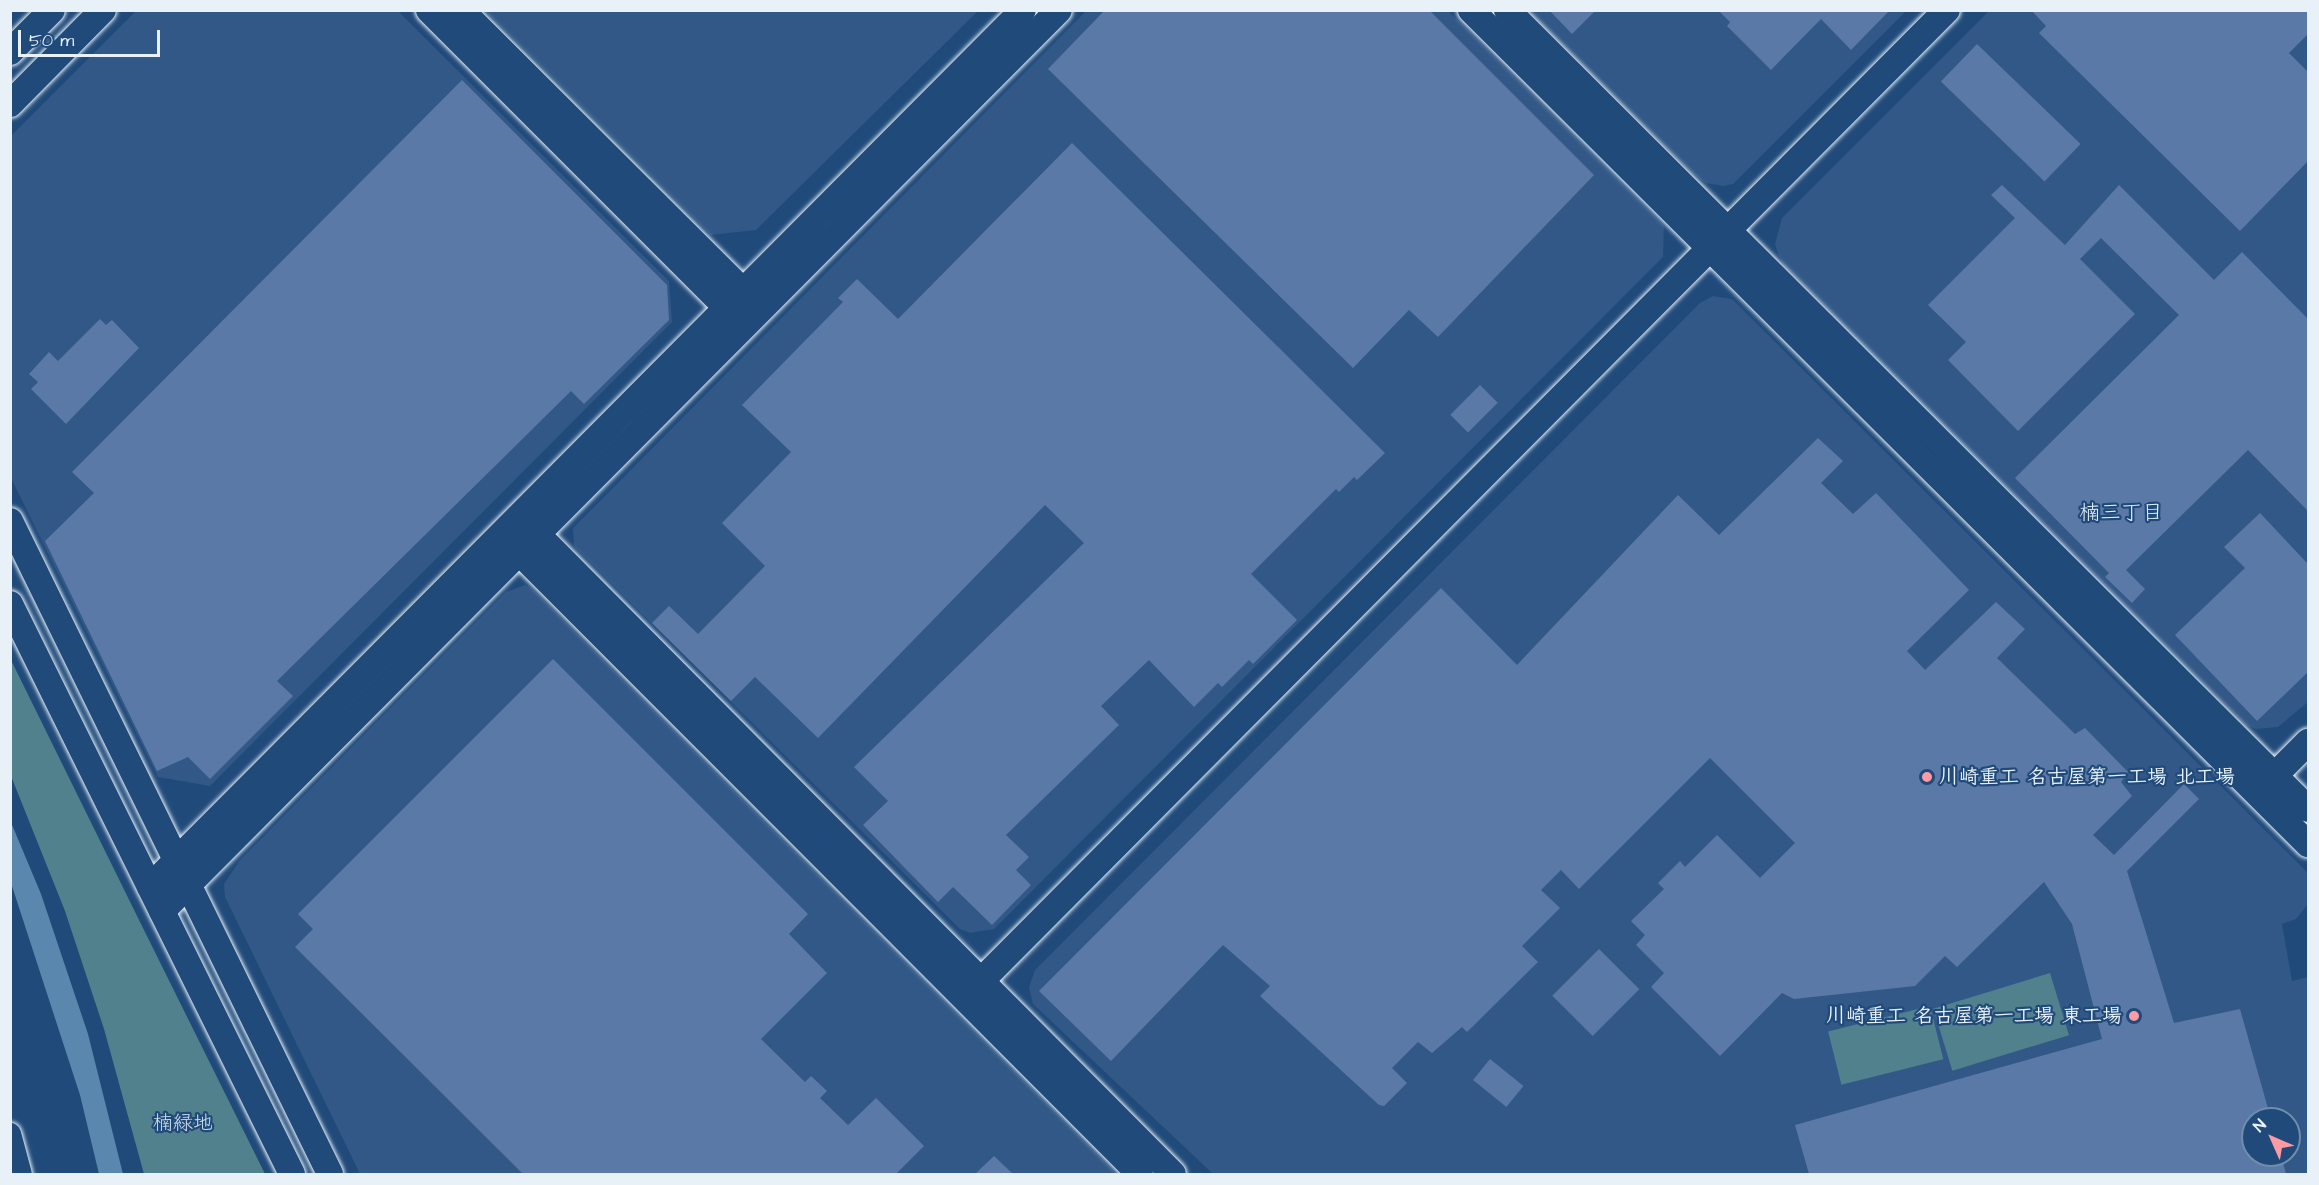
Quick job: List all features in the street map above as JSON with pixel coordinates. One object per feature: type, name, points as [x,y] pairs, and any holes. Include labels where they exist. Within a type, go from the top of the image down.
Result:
[{"type":"street","points":[[10,52],[52,10]]},
{"type":"street","points":[[10,104],[103,10]]},
{"type":"street","points":[[429,10],[734,299]]},
{"type":"street","points":[[461,10],[734,299]]},
{"type":"street","points":[[529,526],[734,299],[1023,10]]},
{"type":"street","points":[[162,911],[511,544],[1059,10]]},
{"type":"street","points":[[1471,10],[2308,844]]},
{"type":"street","points":[[1507,10],[2308,809]]},
{"type":"street","points":[[965,997],[1947,10]]},
{"type":"street","points":[[10,520],[191,883],[330,1174]]},
{"type":"street","points":[[529,526],[983,979],[1173,1174]]},
{"type":"street","points":[[150,887],[511,544]]},
{"type":"street","points":[[511,544],[1140,1174]]},
{"type":"street","points":[[10,604],[292,1174]]},
{"type":"street","points":[[2275,776],[2308,742]]},
{"type":"street","points":[[10,1133],[21,1174]]},
{"type":"shaded area","points":[[136,11],[398,11],[669,281],[672,322],[210,786],[158,777],[11,478],[11,136]]},
{"type":"shaded area","points":[[486,11],[978,11],[756,230],[711,235]]},
{"type":"shaded area","points":[[1086,11],[1448,11],[1664,226],[1663,257],[994,929],[970,933],[960,929],[574,546],[573,528]]},
{"type":"shaded area","points":[[1529,11],[1906,11],[1733,184],[1723,186],[1706,183],[1692,173]]},
{"type":"shaded area","points":[[1989,11],[2308,11],[2308,702],[2278,727],[2256,729],[2246,725],[1785,266],[1778,254],[1775,244],[1782,218]]},
{"type":"shaded area","points":[[1713,296],[1732,299],[2307,872],[2308,904],[2296,919],[2282,924],[2292,981],[2308,977],[2308,1174],[1213,1174],[1033,1004],[1029,987],[1035,970],[1700,303]]},
{"type":"shaded area","points":[[525,585],[532,589],[1116,1174],[360,1174],[225,897],[224,884],[240,860],[506,592]]},
{"type":"shaded area","points":[[10,820],[41,894],[88,1034],[123,1174],[99,1174],[80,1095],[11,883]]},
{"type":"green space","name":"楠緑地","points":[[10,658],[265,1174],[144,1174],[104,1029],[65,911],[11,776]]},
{"type":"green space","points":[[2050,973],[2069,1035],[1952,1071],[1933,1009]]},
{"type":"green space","points":[[1930,1006],[1943,1059],[1841,1085],[1828,1031]]},
{"type":"building","points":[[1105,10],[1429,10],[1594,175],[1438,337],[1409,310],[1353,368],[1048,69]]},
{"type":"building","points":[[1549,10],[1596,10],[1572,34]]},
{"type":"building","points":[[1718,10],[1890,10],[1851,50],[1821,19],[1771,70],[1727,26],[1730,22]]},
{"type":"building","points":[[2031,10],[2308,10],[2308,34],[2289,53],[2308,72],[2308,161],[2240,231],[2039,33],[2046,26]]},
{"type":"building","points":[[1977,44],[2081,144],[2044,181],[1941,81]]},
{"type":"building","points":[[462,80],[667,285],[669,320],[584,404],[571,391],[277,681],[293,696],[210,779],[188,757],[157,771],[45,541],[94,493],[72,472]]},
{"type":"building","points":[[1072,143],[1385,453],[1357,480],[1354,477],[1339,492],[1336,489],[1251,574],[1297,620],[1253,664],[1249,660],[1222,687],[1218,683],[1194,707],[1149,660],[1101,706],[1119,725],[1006,835],[1029,857],[1016,870],[1031,885],[992,925],[953,887],[938,902],[863,825],[888,801],[854,767],[1084,543],[1045,505],[818,738],[755,677],[731,701],[652,623],[669,606],[698,634],[765,566],[722,523],[791,452],[742,405],[843,302],[838,298],[857,279],[898,319]]},
{"type":"building","points":[[2002,185],[2065,245],[2119,185],[2214,280],[2242,252],[2308,319],[2308,511],[2248,450],[2126,570],[2145,589],[2132,603],[2105,577],[2109,573],[2015,478],[2179,315],[2101,238],[2080,259],[2135,314],[2018,431],[1948,360],[1966,342],[1928,305],[2015,218],[1991,195]]},
{"type":"building","points":[[100,319],[106,325],[112,320],[139,348],[66,424],[31,389],[38,382],[29,374],[49,352],[58,361]]},
{"type":"building","points":[[1480,385],[1498,403],[1468,432],[1450,415]]},
{"type":"building","name":"川崎重工 名古屋第一工場 北工場","points":[[1818,438],[1843,461],[1821,483],[1853,514],[1876,493],[1969,590],[1907,651],[1925,670],[1996,602],[2025,629],[1997,658],[2075,734],[2085,728],[2128,772],[2121,782],[2132,796],[2093,835],[2114,855],[2184,784],[2199,799],[2127,871],[2174,1023],[2240,1009],[2268,1107],[2241,1107],[2241,1167],[2284,1167],[2286,1174],[1809,1174],[1795,1125],[2102,1039],[2072,924],[2044,882],[1957,967],[1945,956],[1915,986],[1794,999],[1782,993],[1720,1056],[1651,987],[1664,973],[1636,945],[1645,935],[1631,921],[1664,889],[1658,883],[1680,861],[1685,867],[1717,835],[1760,878],[1795,843],[1710,758],[1579,889],[1561,870],[1541,890],[1560,908],[1522,946],[1538,962],[1467,1032],[1462,1027],[1432,1053],[1418,1042],[1392,1068],[1407,1083],[1384,1106],[1379,1105],[1260,996],[1270,986],[1223,945],[1111,1061],[1039,991],[1441,588],[1517,665],[1678,495],[1719,535]]},
{"type":"building","points":[[2260,513],[2308,564],[2308,672],[2257,721],[2175,635],[2245,568],[2224,547]]},
{"type":"building","points":[[553,659],[808,914],[789,934],[827,973],[761,1039],[805,1082],[811,1076],[827,1091],[820,1098],[848,1125],[876,1098],[924,1146],[896,1174],[523,1174],[295,947],[313,929],[298,914]]},
{"type":"building","points":[[1599,949],[1639,989],[1593,1036],[1552,996]]},
{"type":"building","points":[[1490,1059],[1523,1086],[1506,1107],[1473,1080]]},
{"type":"building","points":[[994,1156],[1013,1174],[975,1174]]},
{"type":"place","name":"川崎重工 名古屋第一工場 北工場","points":[[1927,777]]},
{"type":"place","name":"川崎重工 名古屋第一工場 東工場","points":[[2134,1016]]},
{"type":"district","name":"楠三丁目","points":[[2121,513]]}]
